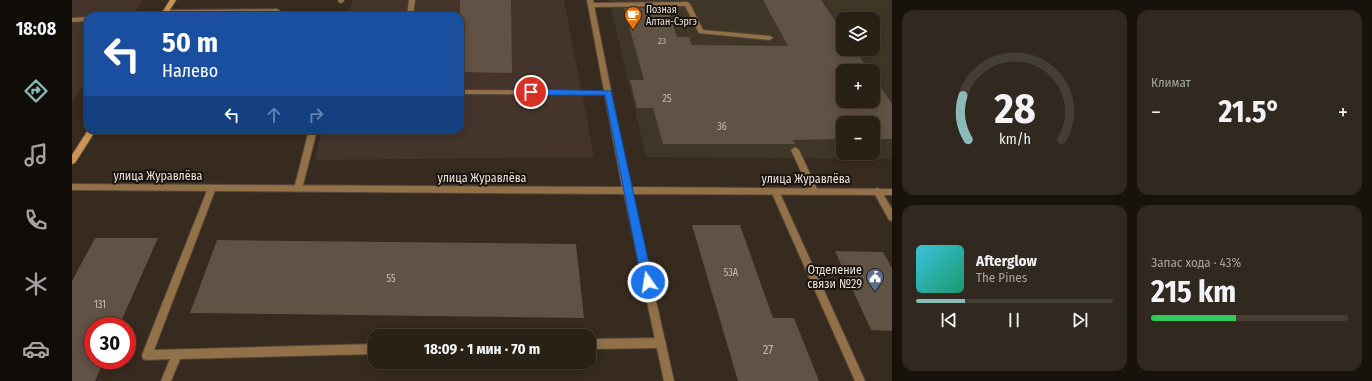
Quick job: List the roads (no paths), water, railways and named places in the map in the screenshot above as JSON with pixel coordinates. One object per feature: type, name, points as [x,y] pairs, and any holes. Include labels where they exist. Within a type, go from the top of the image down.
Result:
[{"type":"main road","points":[[165,12],[173,0]]},
{"type":"main road","points":[[72,161],[89,134]]},
{"type":"street","points":[[410,12],[412,0]]},
{"type":"street","points":[[669,381],[627,190],[590,2],[687,4],[701,32],[770,38]]},
{"type":"street","points":[[239,12],[277,12]]},
{"type":"street","points":[[72,20],[84,19]]},
{"type":"street","points":[[464,92],[608,93]]},
{"type":"street","points":[[298,189],[312,134]]},
{"type":"street","points":[[795,150],[814,191]]},
{"type":"street","name":"улица Журавлёва","points":[[72,187],[892,192]]},
{"type":"street","points":[[212,188],[147,355],[368,349]]},
{"type":"street","points":[[775,191],[860,381]]},
{"type":"street","points":[[877,192],[892,217]]},
{"type":"street","points":[[596,344],[661,343]]},
{"type":"street","points":[[166,381],[177,354]]},
{"type":"place","name":"Позная Алтан-Сэргэ","points":[[633,30]]},
{"type":"place","name":"Отделение связи №29","points":[[875,292]]}]
